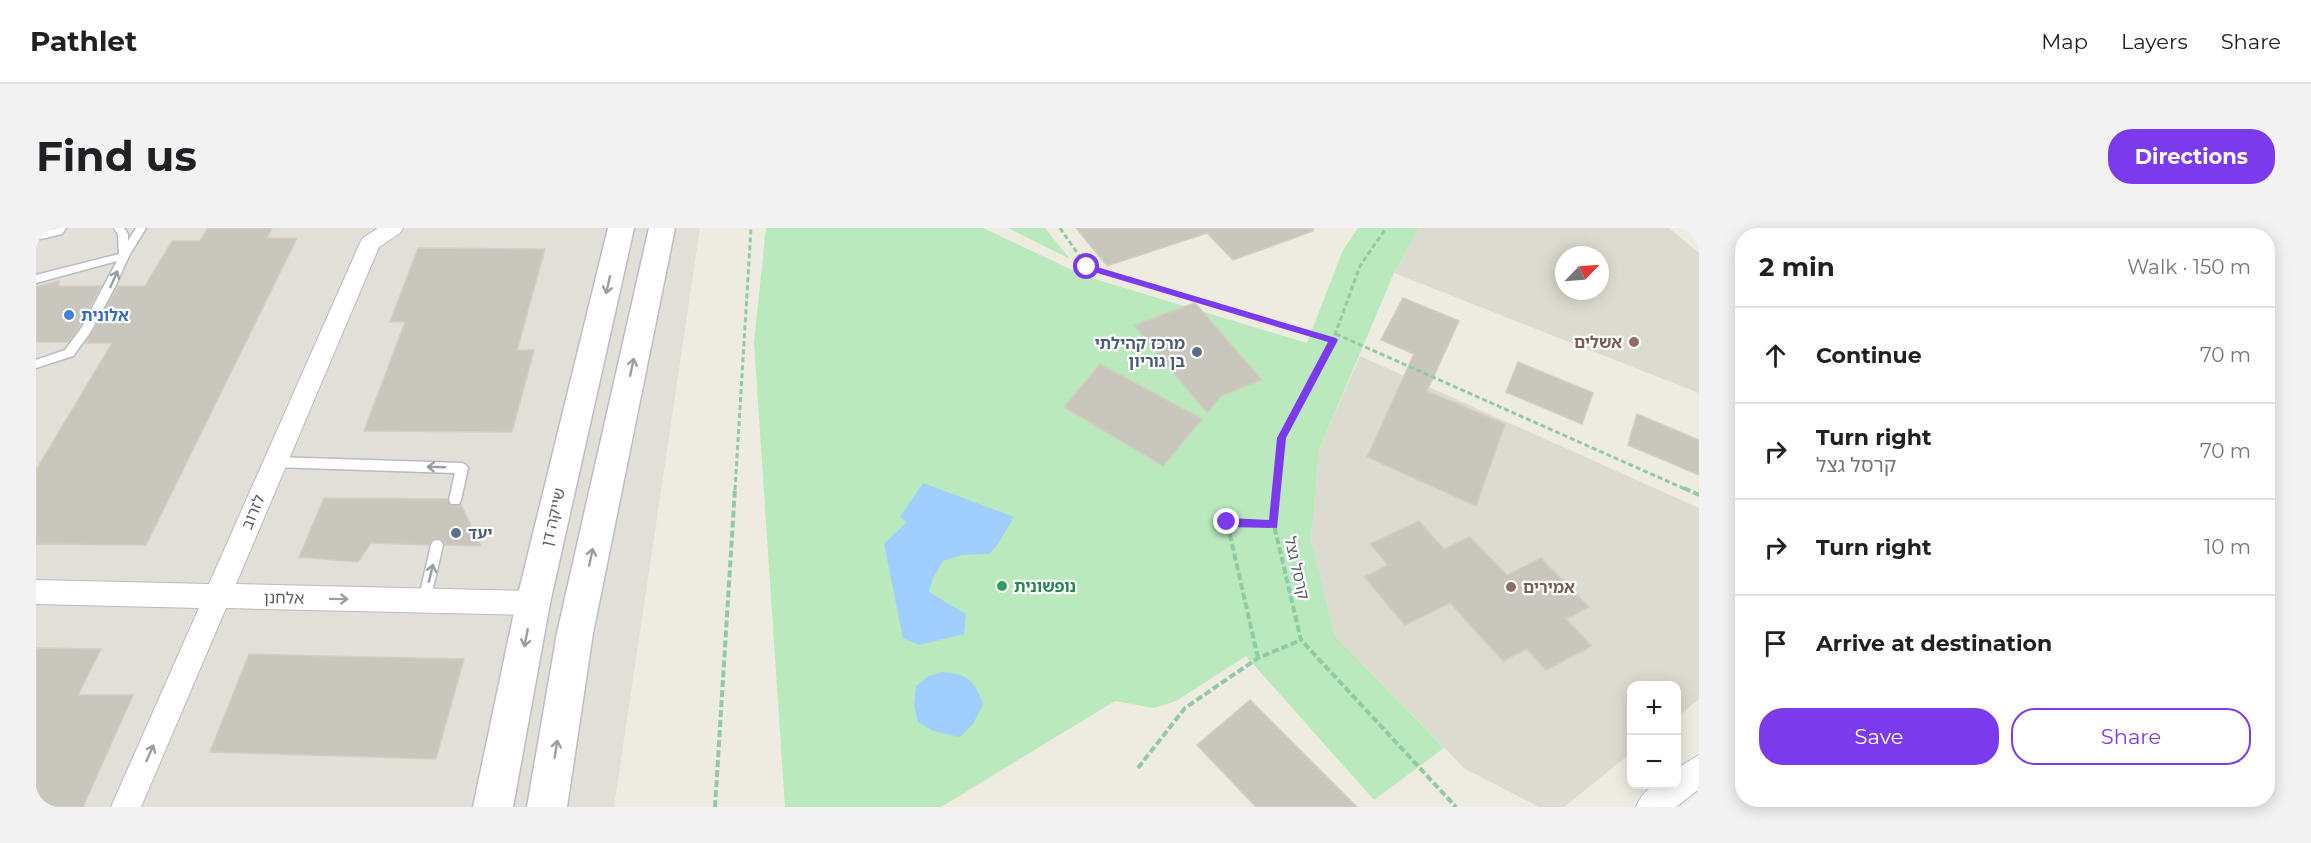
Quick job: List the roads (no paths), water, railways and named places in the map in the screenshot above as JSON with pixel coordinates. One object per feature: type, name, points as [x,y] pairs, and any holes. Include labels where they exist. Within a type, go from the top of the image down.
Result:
[{"type":"street","points":[[36,231],[53,228]]},
{"type":"street","name":"לזרוב","points":[[126,807],[370,243],[393,228]]},
{"type":"street","name":"שייקה דן","points":[[494,807],[533,603],[621,228]]},
{"type":"street","points":[[547,807],[575,633],[662,228]]},
{"type":"street","name":"אלחנן","points":[[36,592],[533,603]]},
{"type":"street","points":[[1651,807],[1699,770]]},
{"type":"lane","points":[[119,228],[123,234],[124,255]]},
{"type":"lane","points":[[36,364],[69,353],[91,322],[124,255],[141,228]]},
{"type":"lane","points":[[36,279],[124,255]]},
{"type":"lane","points":[[274,462],[462,468],[455,500]]},
{"type":"lane","points":[[424,601],[437,545]]},
{"type":"water","points":[[923,483],[1014,517],[996,547],[989,554],[962,555],[943,561],[933,578],[929,592],[966,614],[964,634],[919,645],[903,638],[884,544],[907,522],[900,517]]},
{"type":"water","points":[[942,672],[958,674],[969,680],[983,704],[973,724],[960,737],[933,731],[918,722],[914,705],[916,686],[929,676]]},
{"type":"place","name":"אלונית","points":[[69,315]]},
{"type":"place","name":"אשלים","points":[[1634,342]]},
{"type":"place","name":"מרכז קהילתי בן גוריון","points":[[1197,352]]},
{"type":"place","name":"יעד","points":[[456,533]]},
{"type":"place","name":"נופשונית","points":[[1002,586]]},
{"type":"place","name":"אמירים","points":[[1511,587]]}]
